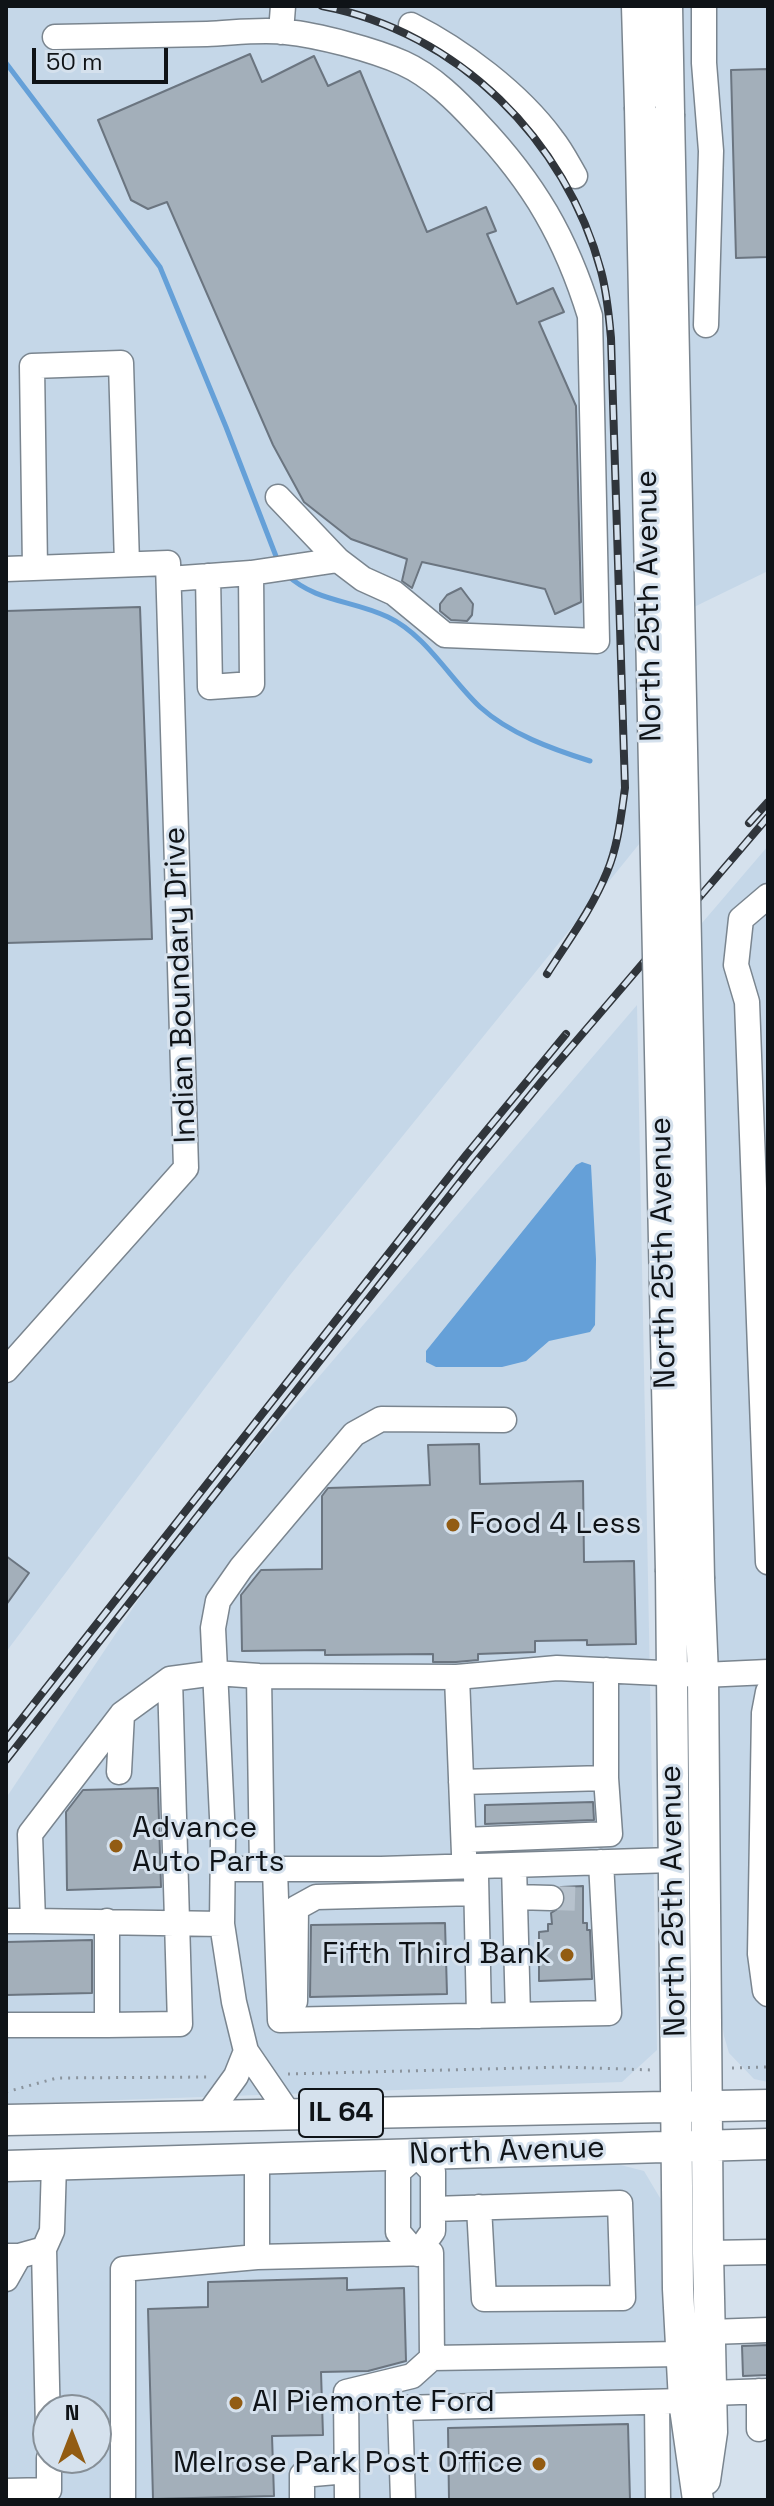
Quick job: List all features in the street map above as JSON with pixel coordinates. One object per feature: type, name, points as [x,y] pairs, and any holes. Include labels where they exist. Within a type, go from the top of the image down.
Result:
[{"type":"main road","name":"North 25th Avenue","points":[[637,6],[673,1673],[678,2289],[684,2398],[700,2500]]},
{"type":"main road","name":"North 25th Avenue","points":[[667,6],[703,1675],[710,2332],[684,2398]]},
{"type":"main road","name":"North Avenue","points":[[6,2120],[768,2105]]},
{"type":"main road","points":[[415,2112],[417,2155]]},
{"type":"main road","points":[[255,2115],[257,2159]]},
{"type":"main road","name":"North Avenue","points":[[6,2166],[768,2144]]},
{"type":"street","points":[[281,32],[283,6]]},
{"type":"street","points":[[704,6],[704,63],[711,151],[706,325]]},
{"type":"street","points":[[403,63],[412,36],[411,16]]},
{"type":"street","points":[[411,16],[528,110],[553,140],[575,176]]},
{"type":"street","points":[[55,37],[281,32],[336,42],[403,63],[435,83],[461,106],[520,170],[559,236],[579,279],[590,316],[597,641],[445,635],[394,593],[363,579],[338,560],[278,497]]},
{"type":"street","points":[[35,568],[32,366],[121,363],[127,564]]},
{"type":"street","points":[[6,569],[168,563],[169,579],[259,572],[338,560]]},
{"type":"street","points":[[208,576],[210,687],[252,684],[259,572]]},
{"type":"street","name":"Indian Boundary Drive","points":[[6,1370],[186,1168],[169,579]]},
{"type":"street","points":[[768,896],[741,919],[736,965],[747,1002],[768,1562]]},
{"type":"street","points":[[289,2114],[246,2051],[234,2002],[222,1924],[223,1869],[213,1628],[218,1601],[241,1568],[354,1434],[381,1419],[504,1420]]},
{"type":"street","points":[[22,1921],[30,1834],[122,1714],[170,1679],[215,1673],[457,1677],[557,1668],[703,1675],[768,1672]]},
{"type":"street","points":[[259,1676],[268,1869],[280,2020],[295,2020],[609,2013],[593,1899],[606,1862],[610,1834],[606,1778],[606,1670]]},
{"type":"street","points":[[457,1677],[464,1840],[476,1893],[479,2016]]},
{"type":"street","points":[[6,2025],[180,2024],[170,1679]]},
{"type":"street","points":[[768,1692],[764,1713],[765,1901],[760,1954],[768,1994]]},
{"type":"street","points":[[119,1772],[122,1714]]},
{"type":"street","points":[[461,1782],[606,1778]]},
{"type":"street","points":[[464,1840],[610,1834]]},
{"type":"street","points":[[223,1869],[351,1869],[673,1860]]},
{"type":"street","points":[[514,1865],[518,2015]]},
{"type":"street","points":[[350,1895],[351,1869]]},
{"type":"street","points":[[295,2020],[296,1908],[316,1897],[476,1893]]},
{"type":"street","points":[[515,1897],[551,1898]]},
{"type":"street","points":[[6,1932],[22,1921],[222,1924]]},
{"type":"street","points":[[107,1921],[107,2025]]},
{"type":"street","points":[[207,2116],[236,2076],[246,2051]]},
{"type":"street","points":[[417,2155],[433,2172],[433,2231],[417,2254],[398,2232],[398,2172],[417,2155]]},
{"type":"street","points":[[257,2159],[257,2257]]},
{"type":"street","points":[[47,2394],[44,2249],[52,2231],[54,2164]]},
{"type":"street","points":[[433,2209],[479,2207],[620,2203],[623,2298],[484,2299],[479,2207]]},
{"type":"street","points":[[6,2279],[12,2256],[44,2249]]},
{"type":"street","points":[[708,2253],[768,2252]]},
{"type":"street","points":[[123,2500],[123,2269],[257,2257],[431,2253],[432,2358]]},
{"type":"street","points":[[710,2332],[768,2330]]},
{"type":"street","points":[[347,2500],[346,2392],[412,2376],[432,2358],[681,2354]]},
{"type":"street","points":[[403,2500],[400,2408],[684,2398],[763,2391],[759,2429]]},
{"type":"street","points":[[658,2500],[684,2398]]},
{"type":"street","points":[[302,2500],[302,2475],[347,2471]]},
{"type":"street","points":[[6,2491],[49,2490],[49,2474]]},
{"type":"path","points":[[285,2074],[563,2067],[642,2070]]},
{"type":"path","points":[[744,2068],[768,2067]]},
{"type":"path","points":[[6,2092],[57,2078],[222,2077]]},
{"type":"shaded area","points":[[6,6],[627,6],[640,843],[290,1275],[6,1652]]},
{"type":"shaded area","points":[[676,6],[768,6],[768,571],[694,607]]},
{"type":"shaded area","points":[[768,846],[768,2082],[754,2079],[729,2053],[719,2002],[702,923]]},
{"type":"shaded area","points":[[637,1005],[657,2050],[622,2082],[6,2104],[6,1798],[175,1545]]},
{"type":"shaded area","points":[[605,2161],[644,2171],[666,2208],[680,2500],[6,2500],[6,2177]]},
{"type":"water","points":[[582,1162],[591,1165],[596,1259],[595,1325],[590,1332],[549,1341],[526,1361],[502,1367],[436,1367],[426,1362],[426,1351],[576,1165]]},
{"type":"building","points":[[250,54],[262,82],[314,56],[328,86],[360,71],[427,232],[486,207],[496,231],[487,234],[517,304],[553,288],[564,312],[539,322],[576,406],[581,602],[555,614],[545,589],[422,562],[412,588],[402,581],[407,559],[351,539],[304,502],[273,445],[167,202],[148,209],[131,200],[98,120]]},
{"type":"building","points":[[768,69],[768,257],[736,258],[731,70]]},
{"type":"building","points":[[461,588],[473,604],[472,615],[467,621],[451,620],[440,611],[440,604],[447,595]]},
{"type":"building","points":[[140,607],[152,939],[6,943],[6,611]]},
{"type":"building","name":"Food 4 Less","points":[[479,1444],[480,1484],[583,1481],[584,1562],[634,1561],[636,1644],[587,1645],[587,1640],[535,1641],[535,1652],[478,1654],[478,1660],[456,1662],[433,1662],[433,1654],[325,1655],[325,1650],[242,1651],[241,1595],[261,1570],[322,1569],[322,1496],[328,1488],[430,1485],[428,1445]]},
{"type":"building","points":[[6,1556],[29,1573],[6,1605]]},
{"type":"building","name":"Advance Auto Parts","points":[[158,1788],[161,1887],[67,1890],[66,1812],[83,1790]]},
{"type":"building","points":[[593,1802],[594,1820],[485,1824],[485,1805]]},
{"type":"building","name":"Fifth Third Bank","points":[[583,1886],[583,1923],[587,1923],[587,1930],[590,1930],[592,1979],[539,1981],[539,1932],[548,1931],[548,1924],[552,1924],[551,1913],[564,1905],[566,1898],[561,1887]]},
{"type":"building","points":[[445,1923],[447,1994],[310,1997],[311,1925]]},
{"type":"building","points":[[92,1940],[92,1993],[6,1995],[6,1942]]},
{"type":"building","name":"Al Piemonte Ford","points":[[347,2278],[347,2290],[404,2288],[406,2361],[368,2371],[321,2372],[323,2435],[272,2436],[274,2496],[153,2499],[148,2309],[208,2307],[208,2282]]},
{"type":"building","points":[[768,2345],[768,2375],[743,2376],[742,2346]]},
{"type":"building","name":"Melrose Park Post Office","points":[[628,2424],[630,2500],[449,2500],[448,2428]]},
{"type":"waterway","points":[[6,63],[160,267],[279,564]]},
{"type":"waterway","points":[[287,575],[310,591],[375,611],[402,625],[426,646],[469,696],[492,717],[532,740],[590,761]]},
{"type":"tunnel","points":[[551,1898],[583,1899]]},
{"type":"railway","points":[[322,6],[372,19],[418,40],[461,67],[499,99],[533,136],[562,178],[585,223],[603,279],[611,338],[625,788],[607,872],[587,912],[547,974]]},
{"type":"railway","points":[[749,823],[768,802]]},
{"type":"railway","points":[[6,1760],[476,1162],[768,817]]},
{"type":"railway","points":[[6,1739],[467,1154],[566,1034]]},
{"type":"place","name":"Food 4 Less","points":[[453,1525]]},
{"type":"place","name":"Advance Auto Parts","points":[[116,1846]]},
{"type":"place","name":"Fifth Third Bank","points":[[567,1955]]},
{"type":"place","name":"Al Piemonte Ford","points":[[236,2403]]},
{"type":"place","name":"Melrose Park Post Office","points":[[539,2464]]}]
